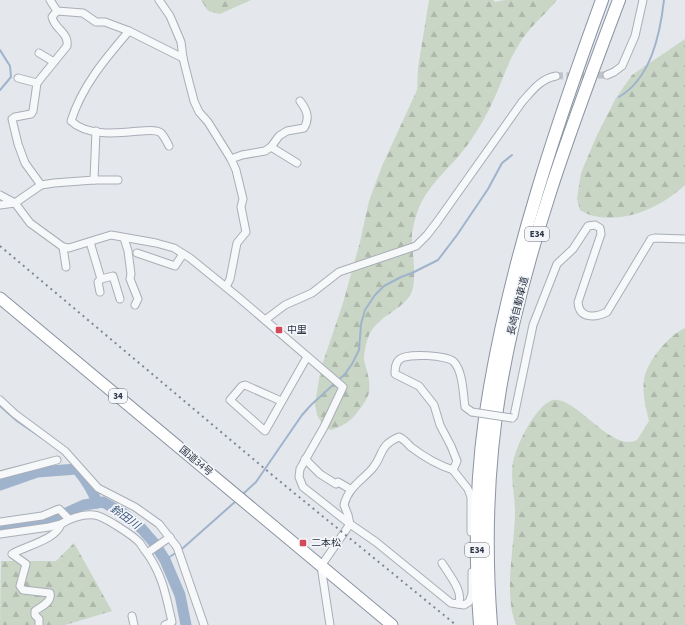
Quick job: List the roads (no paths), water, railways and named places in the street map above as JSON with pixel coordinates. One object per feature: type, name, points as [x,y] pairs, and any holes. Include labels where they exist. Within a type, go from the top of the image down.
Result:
[{"type":"highway","name":"長崎自動車道","points":[[480,625],[477,548],[485,476],[490,388],[500,335],[519,254],[559,122],[602,0]]},
{"type":"highway","name":"長崎自動車道","points":[[491,625],[485,476],[510,338],[530,257],[572,127],[619,0]]},
{"type":"highway","name":"国道34号","points":[[0,298],[392,625]]},
{"type":"street","points":[[50,0],[57,11]]},
{"type":"street","points":[[158,0],[170,16],[181,42],[183,58],[194,101],[199,112],[208,122],[231,159],[236,170],[243,199],[240,208],[246,232],[237,244],[230,279],[226,287]]},
{"type":"street","points":[[607,75],[622,66],[635,36],[643,0]]},
{"type":"street","points":[[57,11],[83,13],[96,22],[105,22],[129,31],[183,58]]},
{"type":"street","points":[[41,185],[25,163],[18,144],[12,119],[30,114],[33,111],[37,83],[67,46],[67,36],[54,23],[52,17],[57,11]]},
{"type":"street","points":[[129,31],[93,76],[75,108],[71,121],[78,127],[96,131],[120,132],[155,130],[161,133],[169,146]]},
{"type":"street","points":[[39,54],[54,62]]},
{"type":"street","points":[[265,320],[285,305],[312,293],[340,272],[416,246],[437,222],[522,102],[536,85],[548,78],[556,76]]},
{"type":"street","points":[[18,78],[37,83]]},
{"type":"street","points":[[231,159],[242,155],[265,152],[271,147],[275,140],[287,131],[304,128],[308,122],[306,109],[300,101]]},
{"type":"street","points":[[94,180],[96,131]]},
{"type":"street","points":[[271,147],[297,163]]},
{"type":"street","points":[[0,205],[15,204],[41,185],[54,182],[118,180]]},
{"type":"street","points":[[0,195],[15,204],[30,223],[63,247],[69,248],[111,235],[156,243],[174,248],[226,287],[330,375],[343,387],[324,427],[300,469],[299,477],[303,487],[350,524],[376,542],[452,603],[464,605],[469,602],[472,594],[471,497],[468,489],[453,470],[430,460],[410,446],[404,439],[399,437],[391,440],[384,447],[372,468],[350,489],[344,505],[350,524],[322,566],[330,625]]},
{"type":"street","points":[[453,470],[457,461],[440,425],[434,405],[419,386],[395,374],[396,364],[400,359],[410,356],[441,357],[452,360],[458,367],[465,407],[472,412],[512,418],[514,416],[533,325],[557,264],[574,249],[588,226],[595,224],[600,228],[601,234],[578,302],[578,308],[583,313],[590,316],[598,316],[607,312],[651,240],[655,238],[685,239]]},
{"type":"street","points":[[124,238],[129,259],[131,274],[130,279],[138,300],[135,304]]},
{"type":"street","points":[[90,242],[101,279],[98,282],[100,292]]},
{"type":"street","points":[[63,247],[66,268]]},
{"type":"street","points":[[137,253],[175,266],[183,254]]},
{"type":"street","points":[[101,279],[113,276],[120,299]]},
{"type":"street","points":[[281,401],[245,385],[242,386],[230,400],[265,431],[307,357]]},
{"type":"street","points":[[0,400],[15,414],[65,451],[98,488],[135,507],[158,524],[178,547],[204,625]]},
{"type":"street","points":[[305,459],[320,474],[336,484],[338,482],[350,489]]},
{"type":"street","points":[[0,475],[57,460]]},
{"type":"street","points":[[0,522],[42,516],[59,508],[69,519]]},
{"type":"street","points":[[0,534],[61,524],[69,519],[78,517],[94,515],[101,517],[139,542],[148,553],[163,581],[172,622],[164,625]]},
{"type":"street","points":[[39,625],[39,620],[35,615],[35,611],[49,601],[51,597],[50,593],[22,590],[20,586],[26,564],[12,554],[19,549],[31,546],[43,540],[60,528],[61,524]]},
{"type":"street","points":[[148,553],[169,538]]},
{"type":"street","points":[[442,563],[460,591],[460,601],[458,604]]},
{"type":"street","points":[[132,616],[134,625]]},
{"type":"waterway","points":[[619,97],[630,89],[639,79],[646,67],[652,54],[660,27],[664,0]]},
{"type":"waterway","points":[[0,50],[10,66],[11,77],[0,90]]},
{"type":"waterway","points":[[242,495],[256,482],[302,415],[345,374],[352,364],[359,350],[361,324],[365,310],[375,295],[384,286],[438,260],[488,189],[502,163],[512,155]]},
{"type":"waterway","points":[[0,406],[17,421],[42,438]]},
{"type":"waterway","name":"鈴田川","points":[[0,485],[37,472],[77,469],[89,485],[97,503]]},
{"type":"waterway","points":[[165,560],[183,548],[236,501]]},
{"type":"waterway","name":"鈴田川","points":[[0,527],[41,522],[53,519],[84,505],[103,502],[123,513],[142,529],[155,544],[165,560],[180,595],[186,625]]},
{"type":"tunnel","points":[[556,76],[607,75]]},
{"type":"railway","points":[[0,246],[277,479],[456,625]]},
{"type":"place","name":"中里","points":[[279,330]]},
{"type":"place","name":"二本松","points":[[303,543]]}]
